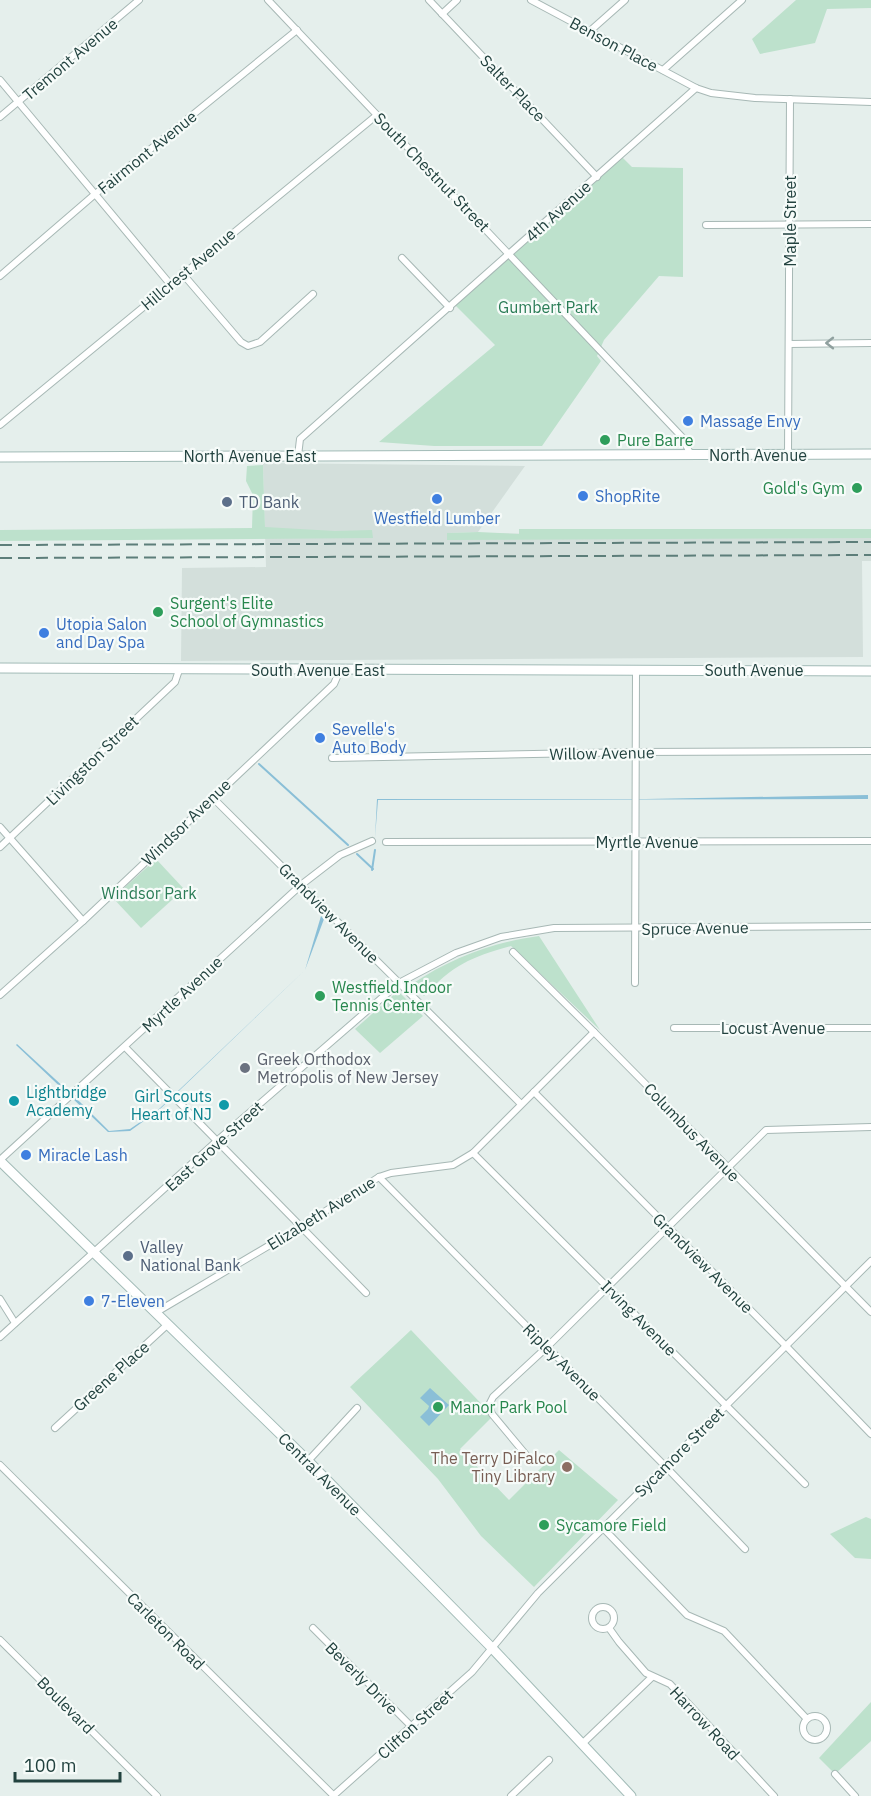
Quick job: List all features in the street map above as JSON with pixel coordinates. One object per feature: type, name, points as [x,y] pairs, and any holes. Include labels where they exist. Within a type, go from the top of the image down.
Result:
[{"type":"main road","name":"North Avenue","points":[[500,455],[871,454]]},
{"type":"main road","name":"North Avenue East","points":[[0,457],[500,455]]},
{"type":"main road","name":"South Avenue East","points":[[0,668],[636,671]]},
{"type":"main road","name":"South Avenue","points":[[636,671],[871,671]]},
{"type":"main road","name":"Central Avenue","points":[[0,1161],[308,1461],[492,1648],[631,1796]]},
{"type":"street","name":"Tremont Avenue","points":[[0,117],[139,0]]},
{"type":"street","name":"South Chestnut Street","points":[[268,0],[682,437],[691,455]]},
{"type":"street","name":"Salter Place","points":[[429,0],[597,177]]},
{"type":"street","points":[[442,14],[457,0]]},
{"type":"street","name":"Benson Place","points":[[531,0],[696,88]]},
{"type":"street","points":[[590,31],[625,0]]},
{"type":"street","points":[[663,70],[742,0]]},
{"type":"street","name":"Fairmont Avenue","points":[[0,276],[94,195],[297,30]]},
{"type":"street","points":[[0,81],[170,284]]},
{"type":"street","points":[[696,88],[711,93],[871,102]]},
{"type":"street","name":"4th Avenue","points":[[298,456],[300,439],[696,88]]},
{"type":"street","name":"Maple Street","points":[[788,454],[790,99]]},
{"type":"street","name":"Hillcrest Avenue","points":[[0,425],[182,273],[377,115]]},
{"type":"street","points":[[706,225],[871,224]]},
{"type":"street","points":[[402,258],[450,308]]},
{"type":"street","points":[[182,273],[241,342],[248,346],[260,342],[313,294]]},
{"type":"street","points":[[789,344],[871,343]]},
{"type":"street","name":"Livingston Street","points":[[0,848],[175,682],[179,670]]},
{"type":"street","name":"Windsor Avenue","points":[[0,994],[83,921],[334,684],[340,670]]},
{"type":"street","points":[[635,982],[636,671]]},
{"type":"street","name":"Willow Avenue","points":[[333,758],[635,752],[871,752]]},
{"type":"street","name":"Grandview Avenue","points":[[213,797],[521,1104]]},
{"type":"street","points":[[0,827],[83,921]]},
{"type":"street","name":"Myrtle Avenue","points":[[0,1161],[301,885],[340,855],[372,841]]},
{"type":"street","name":"Myrtle Avenue","points":[[386,842],[871,841]]},
{"type":"street","name":"Spruce Avenue","points":[[519,935],[554,928],[871,926]]},
{"type":"street","name":"East Grove Street","points":[[0,1337],[218,1140],[399,983],[456,953],[501,937],[519,935]]},
{"type":"street","name":"Columbus Avenue","points":[[513,952],[871,1312]]},
{"type":"street","name":"Locust Avenue","points":[[674,1028],[871,1028]]},
{"type":"street","name":"Elizabeth Avenue","points":[[155,1313],[302,1226],[379,1177],[392,1173],[453,1165],[473,1153],[594,1032]]},
{"type":"street","points":[[125,1047],[366,1293]]},
{"type":"street","name":"Grandview Avenue","points":[[534,1092],[871,1434]]},
{"type":"street","points":[[527,1456],[492,1414],[489,1405],[493,1397],[547,1347],[766,1130],[771,1128],[871,1127]]},
{"type":"street","name":"Irving Avenue","points":[[473,1153],[805,1484]]},
{"type":"street","name":"Ripley Avenue","points":[[379,1177],[745,1549]]},
{"type":"street","name":"Sycamore Street","points":[[492,1648],[538,1593],[871,1261]]},
{"type":"street","points":[[0,1299],[15,1323]]},
{"type":"street","name":"Greene Place","points":[[55,1428],[167,1325]]},
{"type":"street","points":[[308,1461],[357,1408]]},
{"type":"street","name":"Carleton Road","points":[[0,1465],[333,1796]]},
{"type":"street","points":[[604,1529],[687,1615],[724,1631],[807,1719]]},
{"type":"street","name":"Beverly Drive","points":[[312,1628],[412,1727]]},
{"type":"street","name":"Harrow Road","points":[[609,1628],[624,1648],[652,1677],[670,1684],[774,1796]]},
{"type":"street","name":"Boulevard","points":[[0,1640],[157,1796]]},
{"type":"street","name":"Clifton Street","points":[[333,1796],[472,1672],[492,1648]]},
{"type":"street","points":[[582,1744],[652,1677]]},
{"type":"street","points":[[511,1796],[549,1760]]},
{"type":"street","points":[[835,1774],[855,1796]]},
{"type":"shaded area","points":[[263,463],[525,466],[478,532],[448,533],[871,537],[871,561],[862,561],[863,657],[181,661],[182,568],[266,567]]},
{"type":"green space","points":[[796,0],[871,0],[871,8],[827,9],[815,43],[760,54],[752,39]]},
{"type":"green space","name":"Gumbert Park","points":[[619,154],[632,167],[683,168],[683,277],[659,276],[604,340],[597,356],[601,361],[542,446],[434,446],[379,442],[495,345],[455,305]]},
{"type":"green space","points":[[263,465],[265,527],[335,531],[372,530],[373,538],[0,541],[0,530],[252,528],[253,495],[246,481],[247,466]]},
{"type":"green space","points":[[519,529],[871,529],[871,538],[447,540],[447,533],[519,534]]},
{"type":"green space","name":"Windsor Park","points":[[156,859],[184,889],[141,928],[113,898]]},
{"type":"green space","points":[[539,936],[600,1030],[511,946],[463,963],[424,996],[412,984],[442,966],[473,952],[505,942]]},
{"type":"green space","points":[[398,991],[423,1016],[380,1053],[355,1029]]},
{"type":"green space","points":[[411,1330],[493,1416],[460,1449],[509,1500],[559,1450],[618,1500],[534,1587],[481,1536],[438,1479],[350,1387]]},
{"type":"green space","points":[[866,1517],[871,1519],[871,1559],[855,1558],[830,1534]]},
{"type":"green space","points":[[871,1702],[871,1741],[835,1774],[819,1758]]},
{"type":"water","points":[[868,795],[868,799],[378,800],[375,838],[377,799],[646,799]]},
{"type":"water","points":[[321,916],[324,919],[305,970]]},
{"type":"water","points":[[305,970],[159,1110],[130,1131],[108,1132],[16,1045],[109,1131],[130,1129],[158,1110]]},
{"type":"water","name":"Manor Park Pool","points":[[430,1388],[449,1405],[429,1426],[420,1417],[429,1406],[420,1398]]},
{"type":"waterway","points":[[259,764],[348,845]]},
{"type":"waterway","points":[[372,870],[375,850]]},
{"type":"waterway","points":[[357,854],[373,869]]},
{"type":"railway","points":[[0,545],[871,542]]},
{"type":"railway","points":[[0,558],[871,555]]},
{"type":"place","name":"Massage Envy","points":[[688,421]]},
{"type":"place","name":"Pure Barre","points":[[605,440]]},
{"type":"place","name":"Gold's Gym","points":[[857,488]]},
{"type":"place","name":"ShopRite","points":[[583,496]]},
{"type":"place","name":"Westfield Lumber","points":[[437,499]]},
{"type":"place","name":"TD Bank","points":[[227,502]]},
{"type":"place","name":"Surgent's Elite School of Gymnastics","points":[[158,612]]},
{"type":"place","name":"Utopia Salon and Day Spa","points":[[44,633]]},
{"type":"place","name":"Sevelle's Auto Body","points":[[320,738]]},
{"type":"place","name":"Westfield Indoor Tennis Center","points":[[320,996]]},
{"type":"place","name":"Greek Orthodox Metropolis of New Jersey","points":[[245,1068]]},
{"type":"place","name":"Lightbridge Academy","points":[[14,1101]]},
{"type":"place","name":"Girl Scouts Heart of NJ","points":[[224,1105]]},
{"type":"place","name":"Miracle Lash","points":[[26,1155]]},
{"type":"place","name":"Valley National Bank","points":[[128,1256]]},
{"type":"place","name":"7-Eleven","points":[[89,1301]]},
{"type":"place","name":"Manor Park Pool","points":[[438,1407]]},
{"type":"place","name":"The Terry DiFalco Tiny Library","points":[[567,1467]]},
{"type":"place","name":"Sycamore Field","points":[[544,1525]]}]
